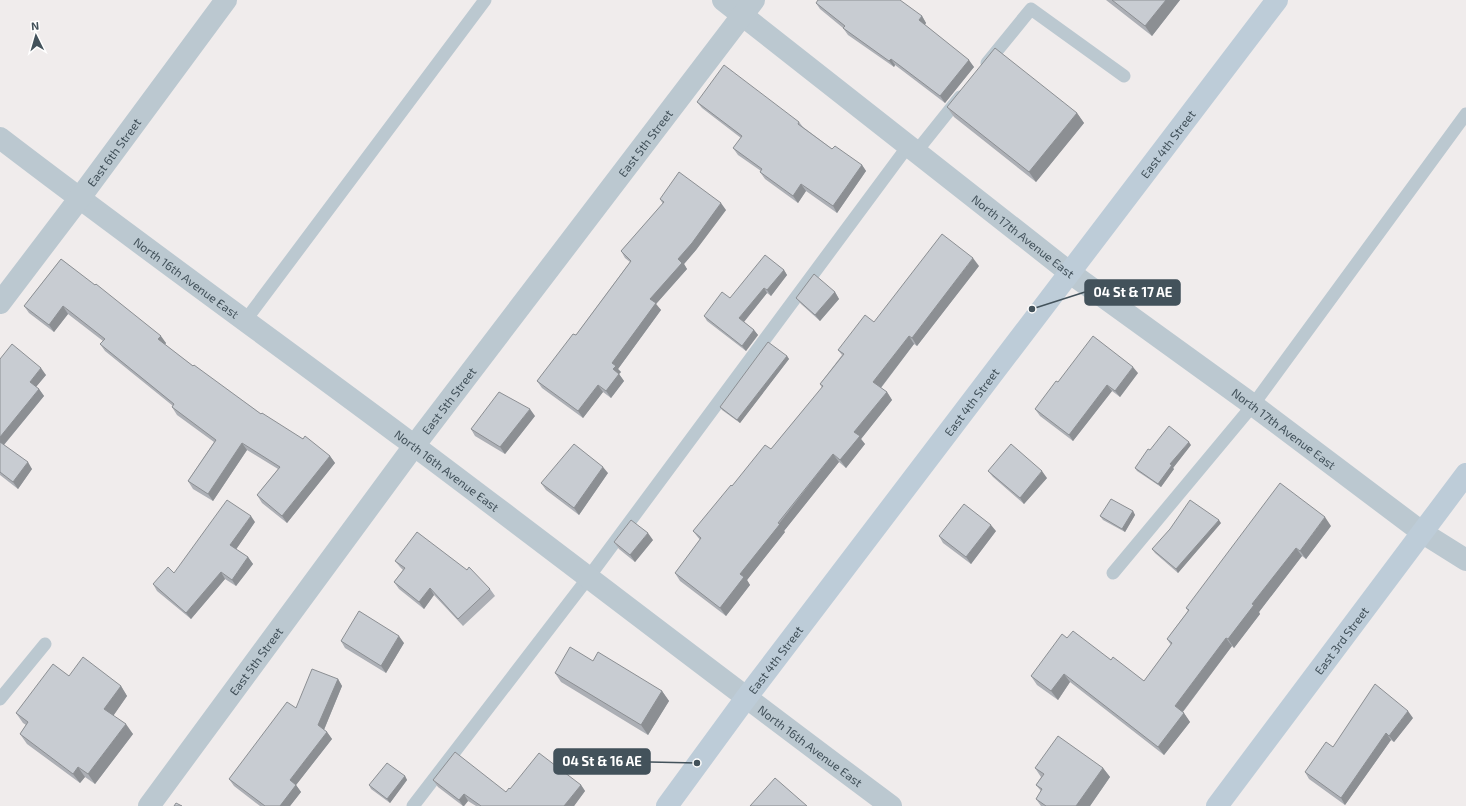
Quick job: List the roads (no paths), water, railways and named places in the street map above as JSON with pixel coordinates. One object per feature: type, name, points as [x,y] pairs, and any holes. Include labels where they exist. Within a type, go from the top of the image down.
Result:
[{"type":"main road","name":"East 4th Street","points":[[667,806],[746,698],[1277,0]]},
{"type":"main road","name":"East 3rd Street","points":[[1217,806],[1466,474]]},
{"type":"street","name":"East 6th Street","points":[[0,303],[226,0]]},
{"type":"street","name":"North 17th Avenue East","points":[[723,0],[748,7],[912,149],[1069,272],[1253,404],[1423,533],[1466,560]]},
{"type":"street","name":"East 5th Street","points":[[149,806],[414,446],[748,7]]},
{"type":"street","name":"North 16th Avenue East","points":[[0,138],[79,199],[414,446],[891,806]]},
{"type":"lane","points":[[245,321],[485,0]]},
{"type":"lane","points":[[981,71],[1031,9],[1124,76]]},
{"type":"lane","points":[[413,806],[588,578],[912,149],[966,90]]},
{"type":"lane","points":[[1113,573],[1253,404],[1466,114]]},
{"type":"lane","points":[[0,699],[44,644]]},
{"type":"place","name":"04 St & 17 AE","points":[[1032,309]]},
{"type":"place","name":"04 St & 16 AE","points":[[697,763]]}]
